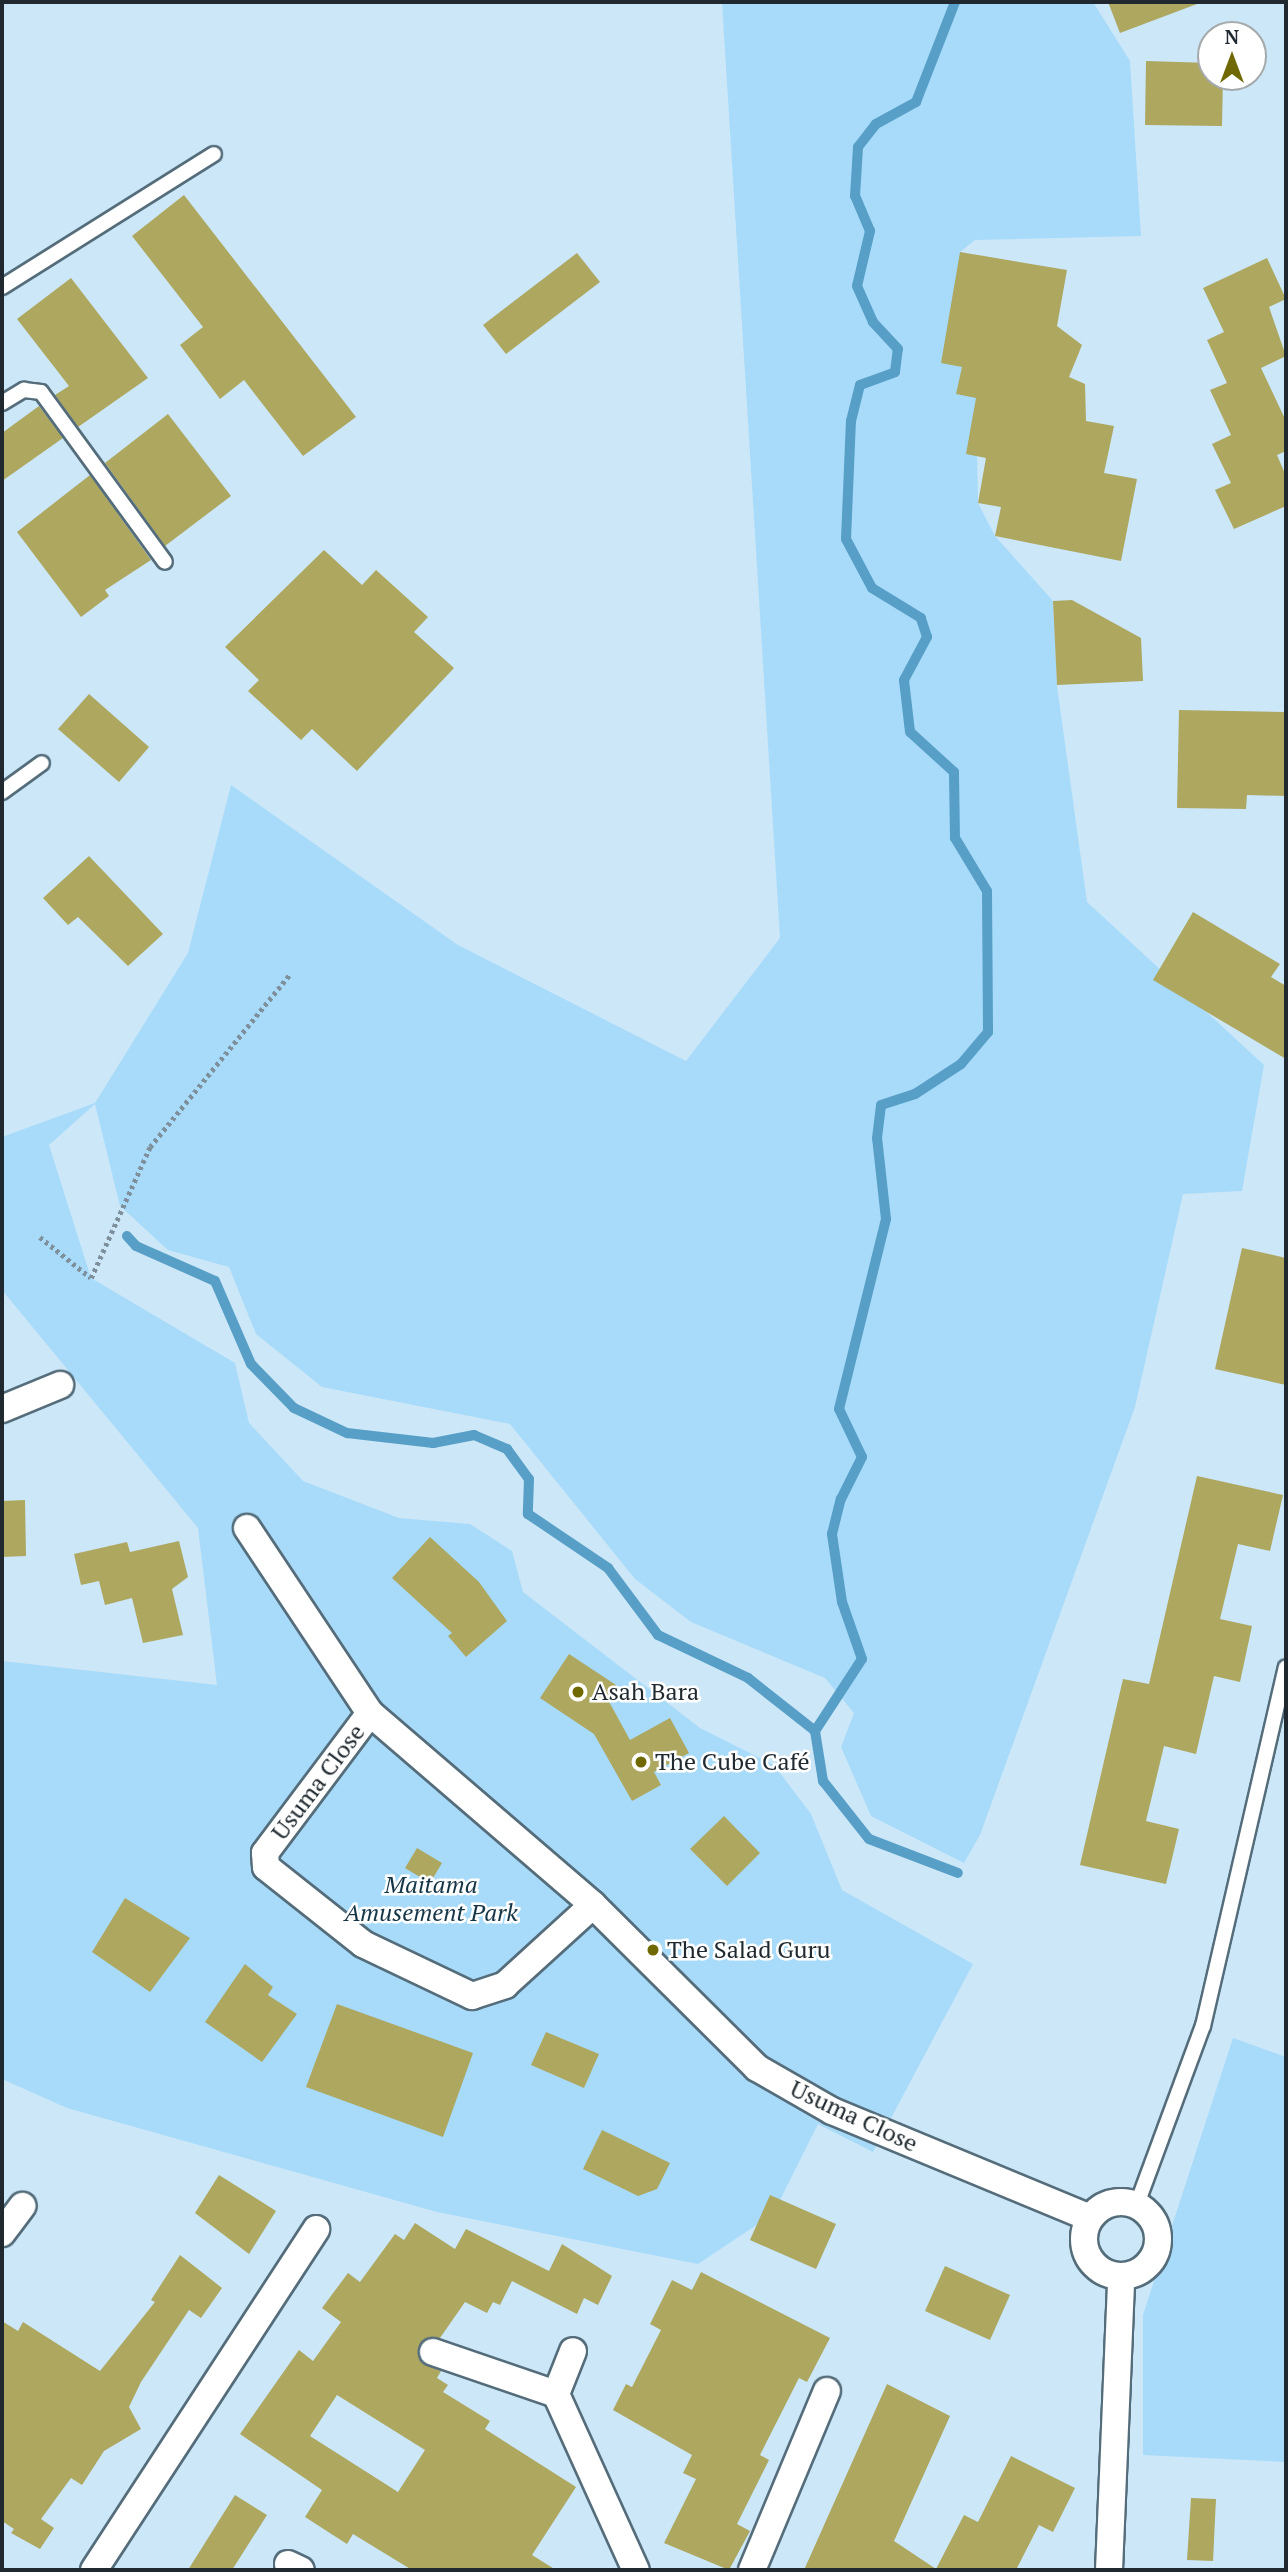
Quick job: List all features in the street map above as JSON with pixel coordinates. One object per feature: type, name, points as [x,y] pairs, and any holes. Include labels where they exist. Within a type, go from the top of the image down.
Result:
[{"type":"street","points":[[2,1409],[60,1385]]},
{"type":"street","points":[[247,1528],[370,1713],[593,1905]]},
{"type":"street","name":"Usuma Close","points":[[370,1713],[270,1843],[266,1867],[363,1944],[472,1996],[505,1985],[593,1905],[757,2068],[832,2111],[1088,2217]]},
{"type":"street","points":[[1110,2202],[1137,2204],[1155,2221],[1159,2247],[1146,2269],[1121,2278],[1095,2269],[1082,2244],[1088,2217],[1110,2202]]},
{"type":"street","points":[[2,2233],[22,2206]]},
{"type":"street","points":[[94,2570],[316,2229]]},
{"type":"street","points":[[1109,2570],[1121,2278]]},
{"type":"street","points":[[573,2351],[556,2394],[636,2570]]},
{"type":"street","points":[[433,2352],[556,2394]]},
{"type":"street","points":[[752,2570],[827,2390]]},
{"type":"lane","points":[[2,287],[214,154]]},
{"type":"lane","points":[[2,403],[24,390],[41,392],[165,562]]},
{"type":"lane","points":[[2,792],[42,763]]},
{"type":"lane","points":[[1137,2204],[1203,2026],[1283,1696],[1286,1667]]},
{"type":"path","points":[[40,1237],[91,1278],[150,1147],[290,974]]},
{"type":"green space","name":"Maitama Amusement Park","points":[[722,2],[1093,2],[1130,61],[1141,236],[975,240],[960,252],[962,366],[976,398],[978,503],[995,536],[1053,601],[1057,686],[1087,902],[1264,1065],[1242,1191],[1183,1194],[1135,1407],[980,1835],[964,1863],[871,1816],[841,1747],[854,1713],[825,1678],[691,1622],[635,1579],[510,1424],[322,1387],[256,1334],[229,1267],[168,1250],[120,1206],[95,1104],[49,1145],[91,1278],[235,1363],[249,1423],[303,1481],[399,1518],[470,1524],[512,1551],[523,1592],[700,1728],[774,1765],[811,1814],[842,1890],[973,1964],[873,2152],[818,2124],[773,2214],[698,2264],[437,2212],[67,2108],[2,2079],[2,1661],[217,1685],[198,1528],[2,1290],[2,1137],[95,1103],[188,953],[231,785],[458,945],[686,1061],[780,938]]},
{"type":"green space","points":[[1233,2038],[1286,2057],[1286,2462],[1143,2455],[1143,2315]]},
{"type":"building","points":[[1108,2],[1196,2],[1197,4],[1120,33]]},
{"type":"building","points":[[1146,61],[1197,63],[1197,91],[1223,91],[1222,126],[1145,125]]},
{"type":"building","points":[[184,195],[356,417],[303,456],[244,380],[220,399],[180,345],[203,327],[132,236]]},
{"type":"building","points":[[960,252],[1067,270],[1057,326],[1082,345],[1069,377],[1085,384],[1086,421],[1114,426],[1104,473],[1137,479],[1121,561],[995,536],[1001,507],[978,503],[986,458],[966,454],[976,398],[956,394],[962,367],[941,363]]},
{"type":"building","points":[[577,253],[600,282],[506,354],[483,325]]},
{"type":"building","points":[[1267,258],[1286,299],[1269,307],[1286,356],[1261,368],[1286,421],[1286,451],[1277,455],[1286,476],[1286,506],[1234,529],[1215,490],[1231,483],[1212,444],[1231,435],[1210,390],[1227,383],[1207,340],[1224,332],[1203,288]]},
{"type":"building","points":[[71,278],[148,378],[78,427],[55,395],[69,386],[17,319]]},
{"type":"building","points":[[39,406],[63,438],[2,481],[2,433]]},
{"type":"building","points":[[168,414],[231,496],[165,546],[105,463]]},
{"type":"building","points":[[90,475],[151,560],[105,590],[109,596],[81,617],[17,532]]},
{"type":"building","points":[[324,550],[362,585],[376,570],[428,617],[414,632],[454,668],[357,771],[312,729],[301,740],[248,691],[259,680],[225,647]]},
{"type":"building","points":[[1072,600],[1141,638],[1143,681],[1057,685],[1053,601]]},
{"type":"building","points":[[89,694],[149,747],[119,782],[58,729]]},
{"type":"building","points":[[1179,710],[1286,712],[1286,796],[1247,795],[1246,809],[1177,808]]},
{"type":"building","points":[[89,856],[163,934],[128,966],[78,917],[68,925],[43,898]]},
{"type":"building","points":[[1193,912],[1280,964],[1271,977],[1286,986],[1286,1059],[1153,980]]},
{"type":"building","points":[[1242,1248],[1286,1258],[1286,1385],[1215,1369]]},
{"type":"building","points":[[1197,1476],[1283,1495],[1270,1551],[1238,1544],[1220,1619],[1252,1626],[1240,1682],[1214,1676],[1196,1754],[1164,1746],[1146,1821],[1179,1829],[1166,1884],[1080,1865],[1123,1679],[1149,1684]]},
{"type":"building","points":[[25,1500],[26,1556],[2,1557],[2,1501]]},
{"type":"building","points":[[430,1537],[479,1582],[507,1621],[466,1657],[448,1636],[452,1633],[392,1578]]},
{"type":"building","points":[[179,1541],[188,1577],[172,1589],[183,1635],[143,1643],[132,1598],[105,1605],[99,1581],[81,1585],[74,1554],[127,1542],[130,1552]]},
{"type":"building","points":[[569,1654],[616,1685],[607,1698],[630,1740],[670,1718],[689,1753],[654,1772],[661,1785],[632,1801],[594,1734],[540,1698]]},
{"type":"building","points":[[724,1816],[760,1853],[727,1886],[690,1849]]},
{"type":"building","points":[[417,1848],[442,1863],[430,1883],[405,1868]]},
{"type":"building","points":[[125,1898],[190,1938],[150,1992],[92,1952]]},
{"type":"building","points":[[245,1964],[273,1987],[268,1995],[297,2014],[262,2062],[205,2022]]},
{"type":"building","points":[[337,2004],[473,2053],[443,2137],[306,2087]]},
{"type":"building","points":[[546,2032],[599,2054],[584,2088],[531,2065]]},
{"type":"building","points":[[602,2130],[670,2163],[657,2189],[638,2196],[583,2169]]},
{"type":"building","points":[[219,2175],[276,2211],[249,2254],[195,2213]]},
{"type":"building","points":[[770,2195],[836,2224],[816,2269],[750,2240]]},
{"type":"building","points":[[415,2223],[455,2249],[466,2229],[549,2271],[562,2244],[612,2276],[598,2305],[584,2298],[577,2314],[512,2281],[500,2305],[493,2302],[487,2313],[465,2302],[440,2338],[429,2337],[418,2348],[422,2363],[441,2371],[437,2378],[448,2385],[443,2392],[490,2421],[485,2429],[576,2487],[532,2555],[556,2570],[412,2570],[353,2534],[347,2544],[305,2517],[322,2490],[240,2434],[299,2350],[313,2361],[341,2322],[322,2308],[348,2273],[360,2282],[395,2234],[404,2240]],"holes":[[[337,2395],[425,2450],[398,2492],[310,2436]]]},
{"type":"building","points":[[180,2255],[222,2288],[201,2318],[189,2310],[141,2382],[129,2407],[141,2429],[104,2451],[82,2485],[71,2478],[41,2519],[54,2528],[40,2549],[11,2533],[14,2529],[2,2521],[2,2321],[18,2331],[23,2322],[100,2371],[155,2302],[151,2300]]},
{"type":"building","points":[[945,2266],[1010,2295],[990,2340],[925,2311]]},
{"type":"building","points":[[701,2272],[830,2338],[807,2382],[799,2378],[760,2455],[769,2460],[737,2524],[750,2531],[729,2570],[664,2543],[696,2479],[683,2473],[692,2455],[613,2410],[626,2384],[632,2387],[661,2330],[650,2324],[672,2280],[692,2290]]},
{"type":"building","points":[[887,2384],[950,2416],[894,2541],[936,2569],[964,2515],[978,2522],[1011,2456],[1075,2488],[1053,2532],[1039,2525],[1016,2570],[804,2570]]},
{"type":"building","points":[[235,2495],[267,2515],[232,2570],[188,2570]]},
{"type":"building","points":[[1191,2498],[1216,2499],[1213,2561],[1187,2560]]},
{"type":"waterway","points":[[815,1731],[862,1659],[842,1602],[832,1534],[841,1499],[862,1457],[839,1409],[886,1219],[877,1138],[881,1105],[915,1094],[961,1064],[988,1032],[987,891],[955,838],[954,772],[910,732],[904,680],[927,637],[921,618],[872,588],[846,539],[851,421],[860,385],[895,372],[898,349],[873,322],[857,286],[870,231],[855,196],[858,147],[876,124],[916,102],[955,2]]},
{"type":"waterway","points":[[127,1236],[136,1246],[215,1281],[251,1364],[294,1408],[347,1433],[433,1443],[474,1435],[507,1449],[529,1479],[528,1514],[608,1568],[658,1635],[748,1678],[815,1731],[823,1781],[869,1839],[958,1873]]},
{"type":"place","name":"Asah Bara","points":[[578,1692]]},
{"type":"place","name":"The Cube Café","points":[[641,1762]]},
{"type":"place","name":"The Salad Guru","points":[[653,1950]]}]
